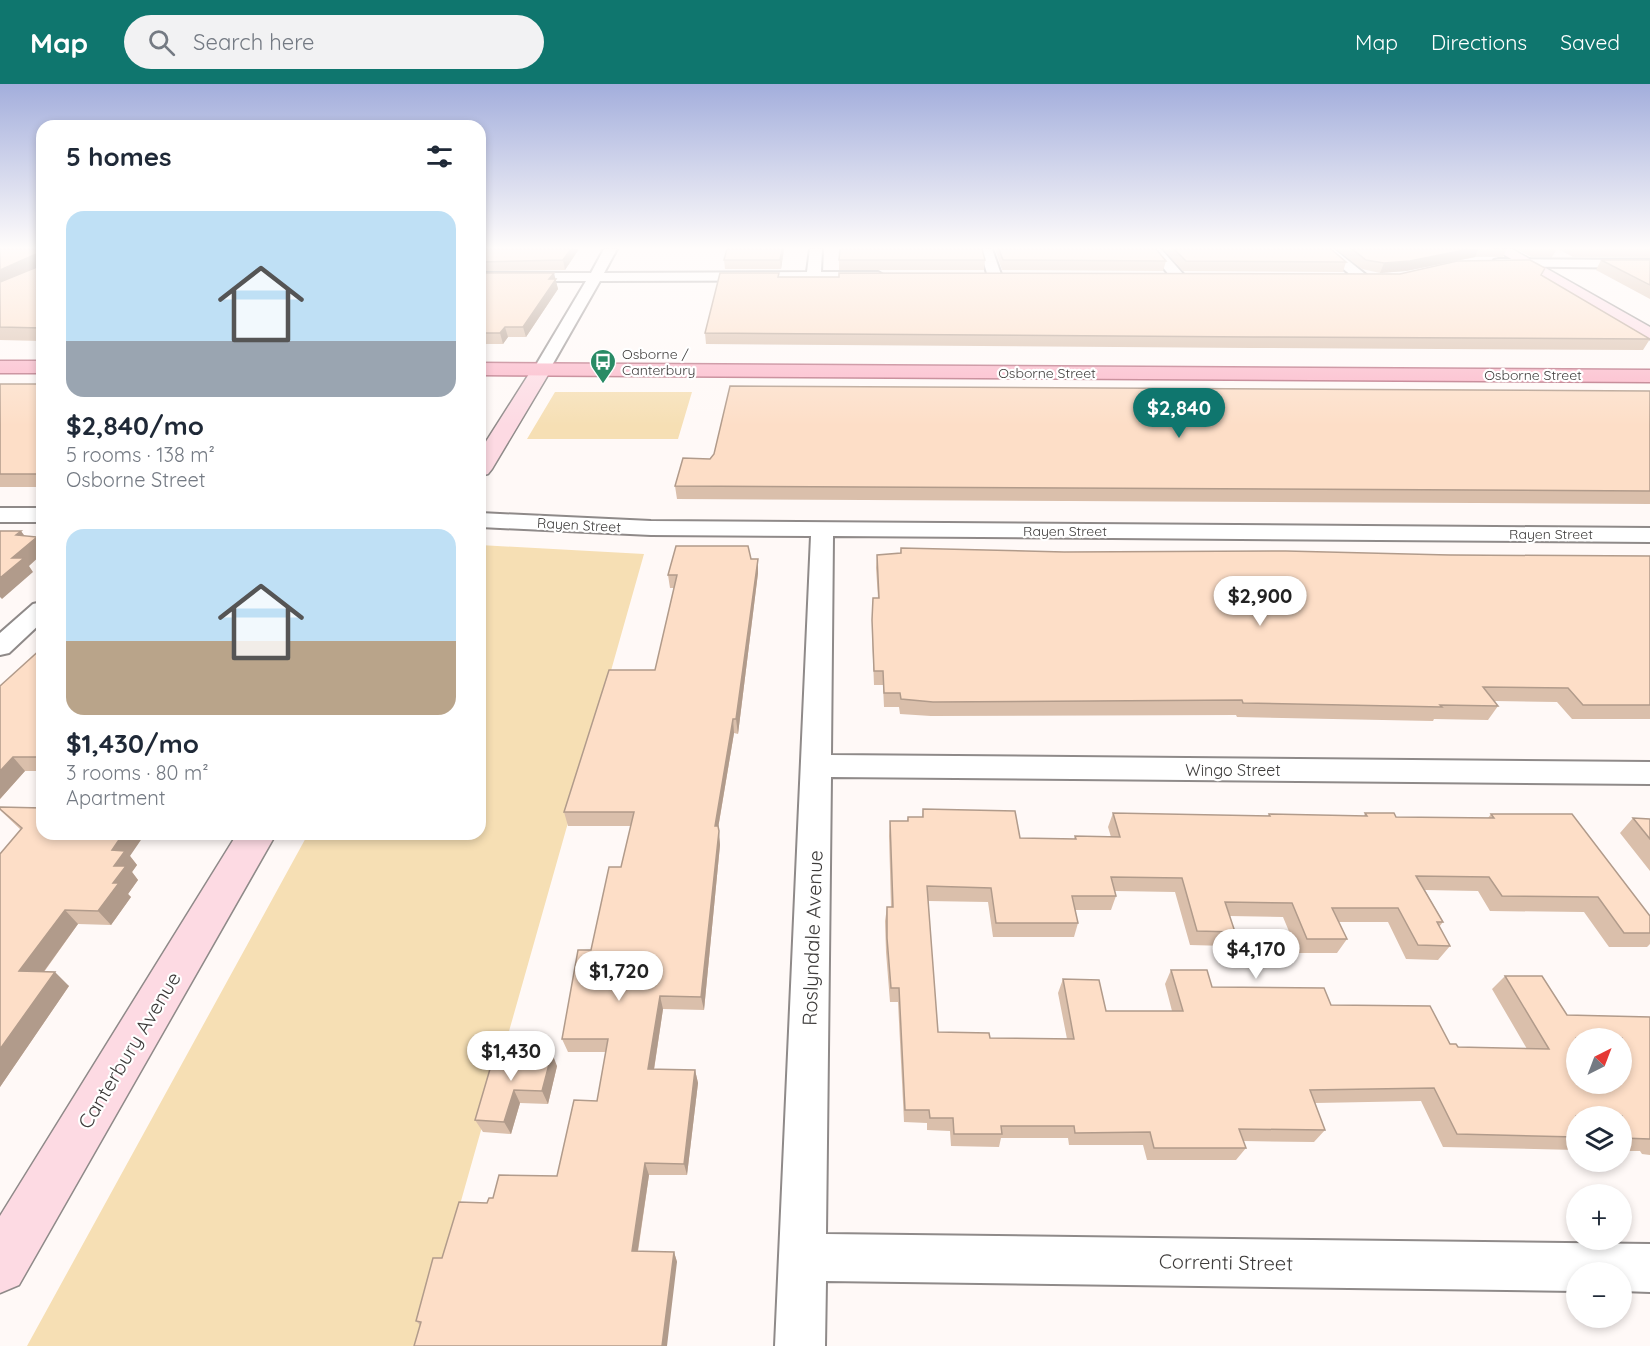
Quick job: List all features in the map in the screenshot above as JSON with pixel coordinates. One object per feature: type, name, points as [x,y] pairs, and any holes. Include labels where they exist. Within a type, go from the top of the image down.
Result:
[{"type":"main road","points":[[0,367],[36,367]]},
{"type":"main road","name":"Osborne Street","points":[[486,369],[1650,376]]},
{"type":"street","points":[[486,459],[576,308]]},
{"type":"street","points":[[1604,308],[1650,334]]},
{"type":"street","points":[[0,515],[36,515]]},
{"type":"street","name":"Rayen Street","points":[[486,520],[651,528],[1650,535]]},
{"type":"street","name":"Roslyndale Avenue","points":[[800,1346],[822,530]]},
{"type":"street","points":[[0,647],[36,614]]},
{"type":"street","name":"Wingo Street","points":[[816,766],[1650,772]]},
{"type":"street","name":"Canterbury Avenue","points":[[0,1266],[253,840]]},
{"type":"street","name":"Correnti Street","points":[[803,1257],[1650,1268]]},
{"type":"shaded area","points":[[555,392],[692,392],[678,439],[527,439]]},
{"type":"shaded area","points":[[486,545],[644,554],[420,1346],[27,1346],[305,840],[486,840]]},
{"type":"building","points":[[0,308],[36,308],[36,328],[0,327]]},
{"type":"building","points":[[486,308],[536,308],[523,327],[505,327],[500,333],[486,333]]},
{"type":"building","points":[[711,308],[1597,308],[1650,339],[1254,337],[705,333]]},
{"type":"building","points":[[0,384],[36,384],[36,474],[0,474]]},
{"type":"building","points":[[730,386],[1650,391],[1650,491],[675,486],[683,458],[710,459],[714,454]]},
{"type":"building","points":[[0,531],[21,531],[16,535],[36,537],[12,558],[24,558],[0,578]]},
{"type":"building","points":[[676,546],[748,546],[751,559],[758,559],[736,719],[733,719],[715,826],[718,826],[719,831],[701,997],[660,996],[648,1069],[695,1070],[684,1164],[645,1163],[632,1251],[674,1252],[662,1346],[414,1346],[421,1322],[416,1321],[433,1258],[442,1258],[459,1202],[487,1203],[489,1198],[493,1198],[499,1175],[557,1176],[574,1100],[597,1101],[608,1039],[562,1039],[578,950],[591,950],[609,867],[621,867],[634,812],[564,812],[609,670],[655,670],[677,575],[668,575]]},
{"type":"building","points":[[901,548],[1064,552],[1286,551],[1650,556],[1650,705],[1583,705],[1568,688],[1483,687],[1498,706],[1243,703],[1242,700],[933,702],[901,699],[900,693],[884,693],[883,671],[874,671],[872,620],[873,598],[879,598],[877,555],[901,553]]},
{"type":"building","points":[[36,653],[36,757],[13,757],[0,771],[0,686]]},
{"type":"building","points":[[0,807],[36,808],[36,840],[119,840],[112,850],[125,851],[114,866],[126,866],[113,883],[119,883],[98,911],[65,910],[19,971],[55,972],[0,1049],[0,854],[22,828]]},
{"type":"building","points":[[923,809],[1015,811],[1020,838],[1076,839],[1075,836],[1120,837],[1113,813],[1367,816],[1365,813],[1394,813],[1396,817],[1494,818],[1491,814],[1572,814],[1650,916],[1650,933],[1624,933],[1598,897],[1502,896],[1489,877],[1416,876],[1443,922],[1437,922],[1450,946],[1418,945],[1398,908],[1332,908],[1347,939],[1307,939],[1292,903],[1225,902],[1235,932],[1197,931],[1182,878],[1111,877],[1116,896],[1072,896],[1078,923],[996,923],[991,888],[927,886],[938,1032],[989,1033],[990,1038],[1074,1039],[1063,979],[1099,980],[1106,1011],[1183,1011],[1171,970],[1207,970],[1212,987],[1324,988],[1331,1005],[1430,1006],[1450,1044],[1456,1044],[1458,1047],[1549,1049],[1505,976],[1542,976],[1567,1015],[1650,1017],[1650,1139],[1632,1138],[1632,1106],[1566,1106],[1566,1137],[1457,1134],[1434,1088],[1310,1090],[1325,1130],[1239,1129],[1246,1148],[1154,1148],[1150,1132],[1075,1133],[1074,1126],[1001,1126],[1002,1134],[954,1134],[953,1118],[930,1118],[929,1110],[905,1110],[899,988],[891,988],[887,907],[893,907],[890,821],[908,821],[908,817],[923,817]]},
{"type":"building","points":[[1633,818],[1650,819],[1650,839]]},
{"type":"building","points":[[495,1052],[552,1053],[542,1091],[514,1090],[504,1122],[475,1120]]},
{"type":"place","name":"Osborne / Canterbury","points":[[603,385]]}]
